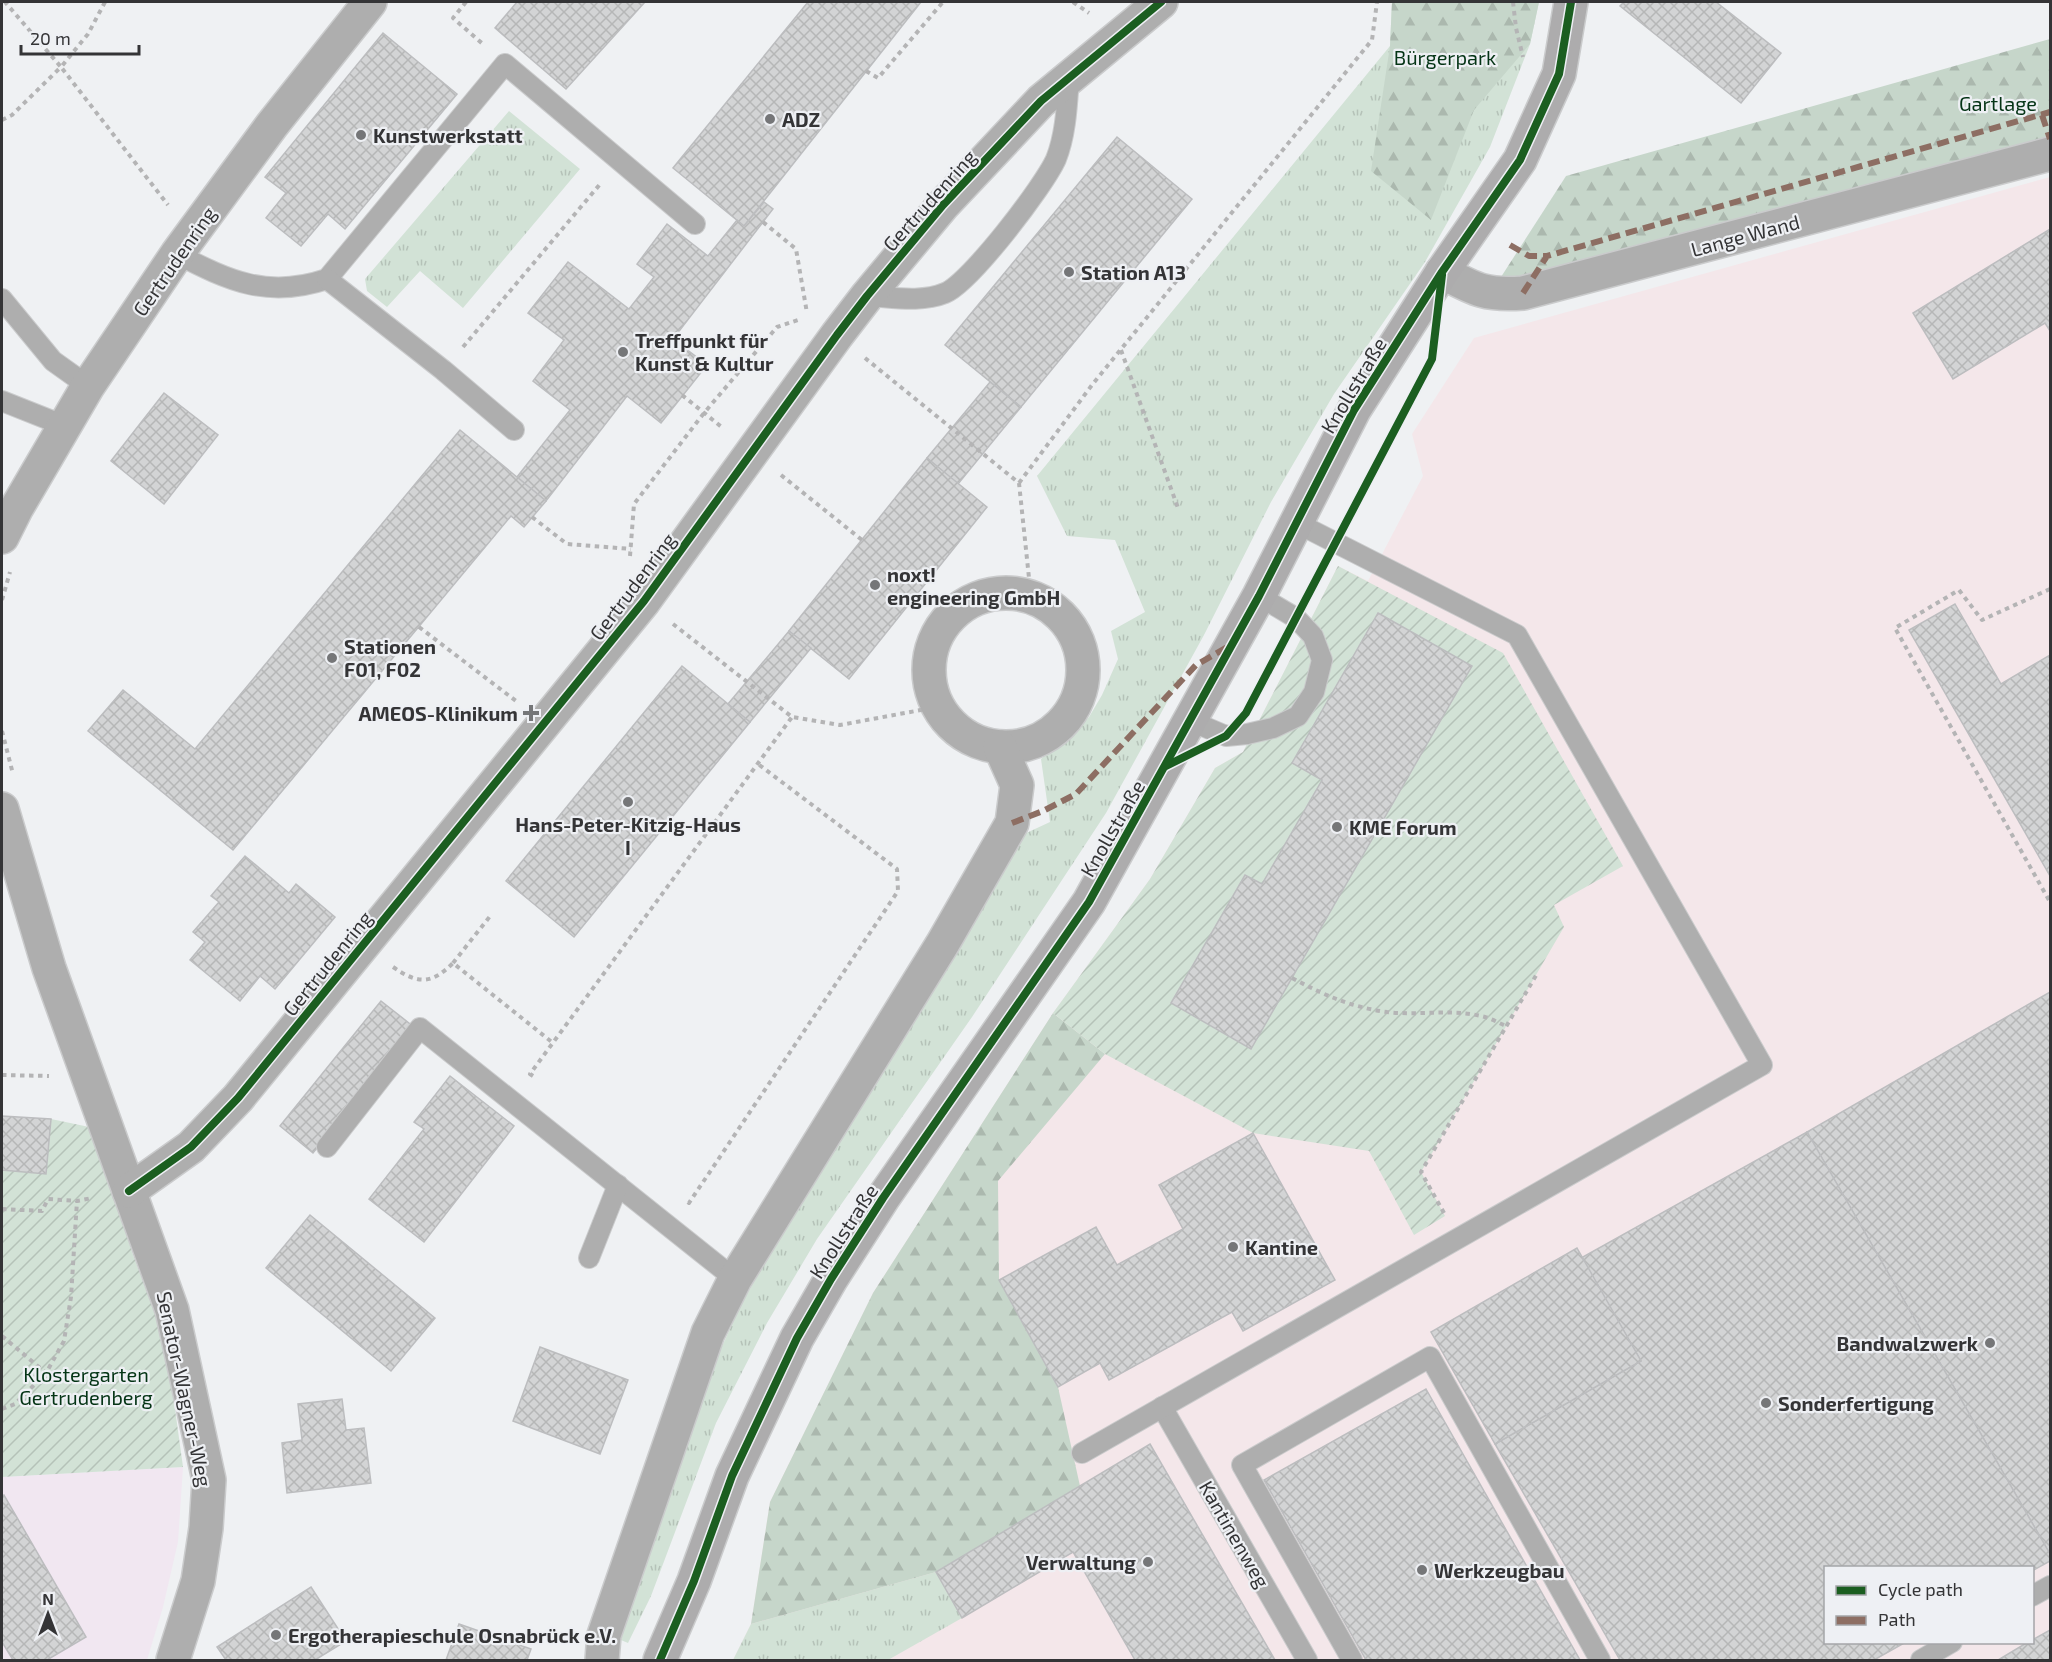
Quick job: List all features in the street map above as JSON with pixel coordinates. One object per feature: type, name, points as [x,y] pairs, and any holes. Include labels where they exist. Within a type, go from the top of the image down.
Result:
[{"type":"street","name":"Gertrudenring","points":[[129,1191],[191,1147],[238,1098],[644,601],[826,324],[867,296],[943,205],[1041,101],[1161,2]]},
{"type":"street","name":"Knollstraße","points":[[660,1660],[694,1581],[732,1476],[797,1338],[831,1279],[883,1198],[1089,902],[1259,596],[1354,410],[1442,272],[1520,160],[1559,74],[1571,2]]},
{"type":"street","name":"Gertrudenring","points":[[2,537],[88,386],[184,245],[272,124],[365,3]]},
{"type":"street","name":"Lange Wand","points":[[1442,272],[1478,291],[1500,295],[1523,293],[2050,154]]},
{"type":"street","points":[[1009,593],[1031,597],[1054,609],[1069,624],[1080,646],[1084,671],[1079,697],[1062,724],[1035,742],[999,747],[984,745],[957,730],[937,707],[928,670],[933,643],[952,614],[978,598],[1009,593]]},
{"type":"street","points":[[602,1660],[604,1635],[708,1333],[735,1279],[943,944],[1012,823],[1017,785],[999,747]]},
{"type":"street","points":[[9,796],[49,968],[129,1191]]},
{"type":"street","name":"Senator-Wagner-Weg","points":[[129,1191],[172,1310],[208,1480],[206,1528],[198,1581],[173,1660]]},
{"type":"lane","points":[[184,245],[224,277],[256,286],[295,288],[327,279],[505,64],[695,224]]},
{"type":"lane","points":[[867,296],[919,298],[946,293],[972,272],[1035,195],[1056,159],[1065,120],[1069,77]]},
{"type":"lane","points":[[327,279],[443,370],[514,430]]},
{"type":"lane","points":[[2,299],[53,361],[88,386]]},
{"type":"lane","points":[[2,401],[65,426]]},
{"type":"lane","points":[[1082,1453],[1762,1065],[1517,635],[1295,522]]},
{"type":"lane","points":[[1191,721],[1226,736],[1273,728],[1298,716],[1314,692],[1322,660],[1313,636],[1296,618],[1259,596]]},
{"type":"lane","points":[[327,1147],[420,1028],[735,1279]]},
{"type":"lane","points":[[589,1258],[618,1185]]},
{"type":"lane","points":[[1352,1660],[1242,1465],[1430,1357],[1600,1660]]},
{"type":"lane","name":"Kantinenweg","points":[[1162,1407],[1307,1660]]},
{"type":"lane","points":[[2034,1595],[2050,1586]]},
{"type":"lane","points":[[1921,1660],[1949,1644]]},
{"type":"path","points":[[5,2],[61,67],[184,245]]},
{"type":"path","points":[[2,120],[12,115],[61,67],[88,34],[105,2]]},
{"type":"path","points":[[466,2],[453,18],[505,64]]},
{"type":"path","points":[[866,71],[878,78],[944,2]]},
{"type":"path","points":[[1073,2],[1091,14]]},
{"type":"path","points":[[1031,597],[1019,483],[1120,350],[1372,40],[1377,2]]},
{"type":"path","points":[[1513,2],[1518,37],[1527,62]]},
{"type":"path","points":[[443,370],[620,161]]},
{"type":"path","points":[[763,222],[796,249],[808,317]]},
{"type":"path","points":[[630,559],[634,504],[704,413],[777,327],[808,317],[826,324],[1019,483]]},
{"type":"path","points":[[1120,350],[1178,508]]},
{"type":"path","points":[[532,517],[567,544],[631,549]]},
{"type":"path","points":[[2050,589],[1982,620],[1959,590],[1895,628],[2050,902]]},
{"type":"path","points":[[644,601],[792,717],[840,725],[937,707]]},
{"type":"path","points":[[419,627],[522,706]]},
{"type":"path","points":[[539,1081],[530,1074],[792,717]]},
{"type":"path","points":[[2,731],[9,796]]},
{"type":"path","points":[[681,1196],[690,1203],[898,891],[897,869],[758,764]]},
{"type":"path","points":[[363,946],[405,975],[425,981],[440,976],[491,915]]},
{"type":"path","points":[[453,963],[553,1043]]},
{"type":"path","points":[[1458,1238],[1421,1172],[1538,972]]},
{"type":"path","points":[[1292,978],[1330,999],[1359,1008],[1390,1012],[1463,1013],[1485,1017],[1506,1026]]},
{"type":"path","points":[[2,1075],[87,1077]]},
{"type":"path","points":[[2,1209],[42,1211],[48,1199],[77,1201],[71,1297],[64,1341],[46,1373],[15,1404],[2,1409]]},
{"type":"path","points":[[2,1336],[46,1373]]},
{"type":"shaded area","points":[[2050,177],[2050,1660],[733,1660],[751,1624],[770,1502],[873,1293],[1053,1013],[1150,879],[1215,768],[1243,752],[1338,566],[1368,581],[1423,476],[1412,434],[1474,338]]},
{"type":"shaded area","points":[[183,1467],[178,1542],[163,1607],[147,1660],[2,1660],[2,1477]]},
{"type":"green space","points":[[1392,2],[1539,2],[1530,44],[1490,147],[1425,262],[1334,394],[1271,502],[1204,635],[1106,813],[972,1017],[817,1239],[767,1323],[716,1423],[651,1596],[628,1643],[621,1640],[654,1524],[703,1388],[739,1309],[792,1212],[1022,835],[1050,822],[1041,759],[1089,717],[1102,695],[1118,659],[1111,631],[1145,612],[1115,540],[1067,536],[1037,476],[1390,46]]},
{"type":"green space","name":"Bürgerpark","points":[[1392,2],[1539,2],[1530,44],[1474,110],[1431,220],[1371,171],[1390,46]]},
{"type":"green space","name":"Gartlage","points":[[2050,39],[2050,137],[1525,281],[1501,277],[1566,176]]},
{"type":"green space","points":[[509,111],[580,169],[463,308],[420,271],[387,307],[367,291],[365,279]]},
{"type":"green space","points":[[1338,566],[1503,653],[1623,866],[1554,905],[1564,927],[1421,1172],[1445,1216],[1414,1235],[1369,1151],[1253,1133],[1105,1054],[1053,1013],[1150,879],[1215,768],[1243,752]]},
{"type":"green space","points":[[1053,1013],[1105,1054],[998,1181],[999,1280],[1058,1387],[1080,1486],[936,1572],[751,1624],[770,1502],[873,1293]]},
{"type":"green space","name":"Klostergarten Gertrudenberg","points":[[51,1119],[94,1128],[132,1252],[166,1344],[183,1467],[2,1477],[2,1170],[46,1173]]},
{"type":"green space","points":[[936,1572],[962,1618],[888,1660],[733,1660],[751,1624]]},
{"type":"building","points":[[517,2],[645,2],[566,89],[495,28]]},
{"type":"building","name":"ADZ","points":[[808,2],[921,2],[744,226],[673,168]]},
{"type":"building","points":[[1624,2],[1716,2],[1781,53],[1741,103],[1620,6]]},
{"type":"building","name":"Kunstwerkstatt","points":[[383,33],[457,94],[345,229],[328,214],[301,246],[266,218],[286,193],[265,177]]},
{"type":"building","name":"Station A13","points":[[1117,137],[1192,199],[1021,407],[945,345]]},
{"type":"building","name":"Treffpunkt für Kunst & Kultur","points":[[764,202],[773,209],[673,339],[707,365],[661,423],[627,396],[546,501],[517,477],[570,410],[533,381],[564,340],[528,313],[568,262],[629,309],[654,277],[637,264],[667,224],[708,256],[737,220],[744,226]]},
{"type":"building","points":[[2050,229],[2050,331],[2045,323],[1953,379],[1913,313]]},
{"type":"building","points":[[990,382],[1021,407],[958,484],[927,458]]},
{"type":"building","points":[[164,393],[218,435],[164,504],[111,461]]},
{"type":"building","name":"Stationen F01, F02","points":[[460,430],[546,501],[524,527],[511,516],[233,850],[88,731],[123,690],[195,749]]},
{"type":"building","name":"noxt! engineering GmbH","points":[[927,458],[987,507],[849,679],[789,631]]},
{"type":"building","points":[[1955,604],[2001,684],[2050,655],[2050,876],[1909,630]]},
{"type":"building","name":"KME Forum","points":[[1378,613],[1472,666],[1251,1049],[1171,1003],[1245,875],[1262,884],[1322,780],[1292,763]]},
{"type":"building","points":[[789,631],[811,648],[750,722],[728,704]]},
{"type":"building","name":"Hans-Peter-Kitzig-Haus I","points":[[682,666],[750,722],[574,937],[506,881]]},
{"type":"building","points":[[245,856],[289,893],[296,884],[335,917],[275,989],[260,976],[240,1001],[190,960],[205,942],[193,932],[219,902],[211,896]]},
{"type":"building","name":"Bandwalzwerk","points":[[2050,992],[2050,1554],[1807,1132]]},
{"type":"building","points":[[381,1001],[414,1027],[313,1153],[280,1126]]},
{"type":"building","points":[[450,1076],[514,1126],[424,1242],[369,1199],[424,1129],[414,1122]]},
{"type":"building","points":[[2,1116],[51,1119],[46,1174],[2,1170]]},
{"type":"building","name":"Sonderfertigung","points":[[1807,1132],[2050,1554],[2050,1561],[2034,1570],[2034,1566],[1824,1566],[1824,1644],[1902,1644],[1874,1660],[1620,1660],[1495,1444],[1641,1361],[1581,1258]]},
{"type":"building","name":"Kantine","points":[[1253,1133],[1335,1280],[1243,1331],[1232,1312],[1109,1380],[1100,1363],[1058,1387],[999,1280],[1096,1227],[1117,1265],[1183,1229],[1159,1185]]},
{"type":"building","points":[[310,1215],[435,1318],[391,1371],[266,1268]]},
{"type":"building","points":[[1577,1248],[1641,1361],[1495,1444],[1431,1332]]},
{"type":"building","points":[[540,1347],[628,1380],[600,1454],[513,1421]]},
{"type":"building","name":"Werkzeugbau","points":[[1426,1389],[1580,1660],[1366,1660],[1264,1480]]},
{"type":"building","points":[[342,1399],[346,1430],[364,1428],[371,1483],[287,1493],[282,1443],[302,1440],[298,1404]]},
{"type":"building","name":"Verwaltung","points":[[1150,1444],[1275,1660],[1135,1660],[1073,1552],[962,1618],[936,1572]]},
{"type":"building","points":[[4,1495],[86,1637],[47,1660],[13,1660],[2,1642],[2,1496]]},
{"type":"building","points":[[311,1587],[346,1641],[315,1660],[226,1660],[217,1647]]},
{"type":"building","points":[[459,1624],[531,1649],[527,1660],[446,1660]]},
{"type":"building","points":[[2050,1630],[2050,1660],[1998,1660],[2025,1644],[2034,1644],[2034,1639]]},
{"type":"marked path","points":[[1523,293],[1547,256],[2050,112]]},
{"type":"marked path","points":[[2042,115],[2050,139]]},
{"type":"marked path","points":[[1510,245],[1529,256],[1547,256]]},
{"type":"marked path","points":[[1012,823],[1043,811],[1076,794],[1196,665],[1229,646]]},
{"type":"cycle path","points":[[129,1191],[191,1147],[238,1098],[644,601],[837,335],[943,205],[1041,101],[1161,2]]},
{"type":"cycle path","points":[[660,1660],[694,1581],[732,1476],[797,1338],[831,1279],[883,1198],[1089,902],[1259,596],[1354,410],[1442,272],[1520,160],[1559,74],[1571,2]]},
{"type":"cycle path","points":[[1166,766],[1226,736],[1246,713],[1432,359],[1442,275]]},
{"type":"place","name":"ADZ","points":[[770,119]]},
{"type":"place","name":"Kunstwerkstatt","points":[[361,135]]},
{"type":"place","name":"Station A13","points":[[1069,272]]},
{"type":"place","name":"Treffpunkt für Kunst & Kultur","points":[[623,352]]},
{"type":"place","name":"noxt! engineering GmbH","points":[[875,585]]},
{"type":"place","name":"Stationen F01, F02","points":[[332,658]]},
{"type":"place","name":"AMEOS-Klinikum","points":[[531,713]]},
{"type":"place","name":"Hans-Peter-Kitzig-Haus I","points":[[628,802]]},
{"type":"place","name":"KME Forum","points":[[1337,827]]},
{"type":"place","name":"Kantine","points":[[1233,1247]]},
{"type":"place","name":"Bandwalzwerk","points":[[1990,1343]]},
{"type":"place","name":"Sonderfertigung","points":[[1766,1403]]},
{"type":"place","name":"Verwaltung","points":[[1148,1562]]},
{"type":"place","name":"Werkzeugbau","points":[[1422,1570]]},
{"type":"place","name":"Ergotherapieschule Osnabrück e.V.","points":[[276,1635]]}]
